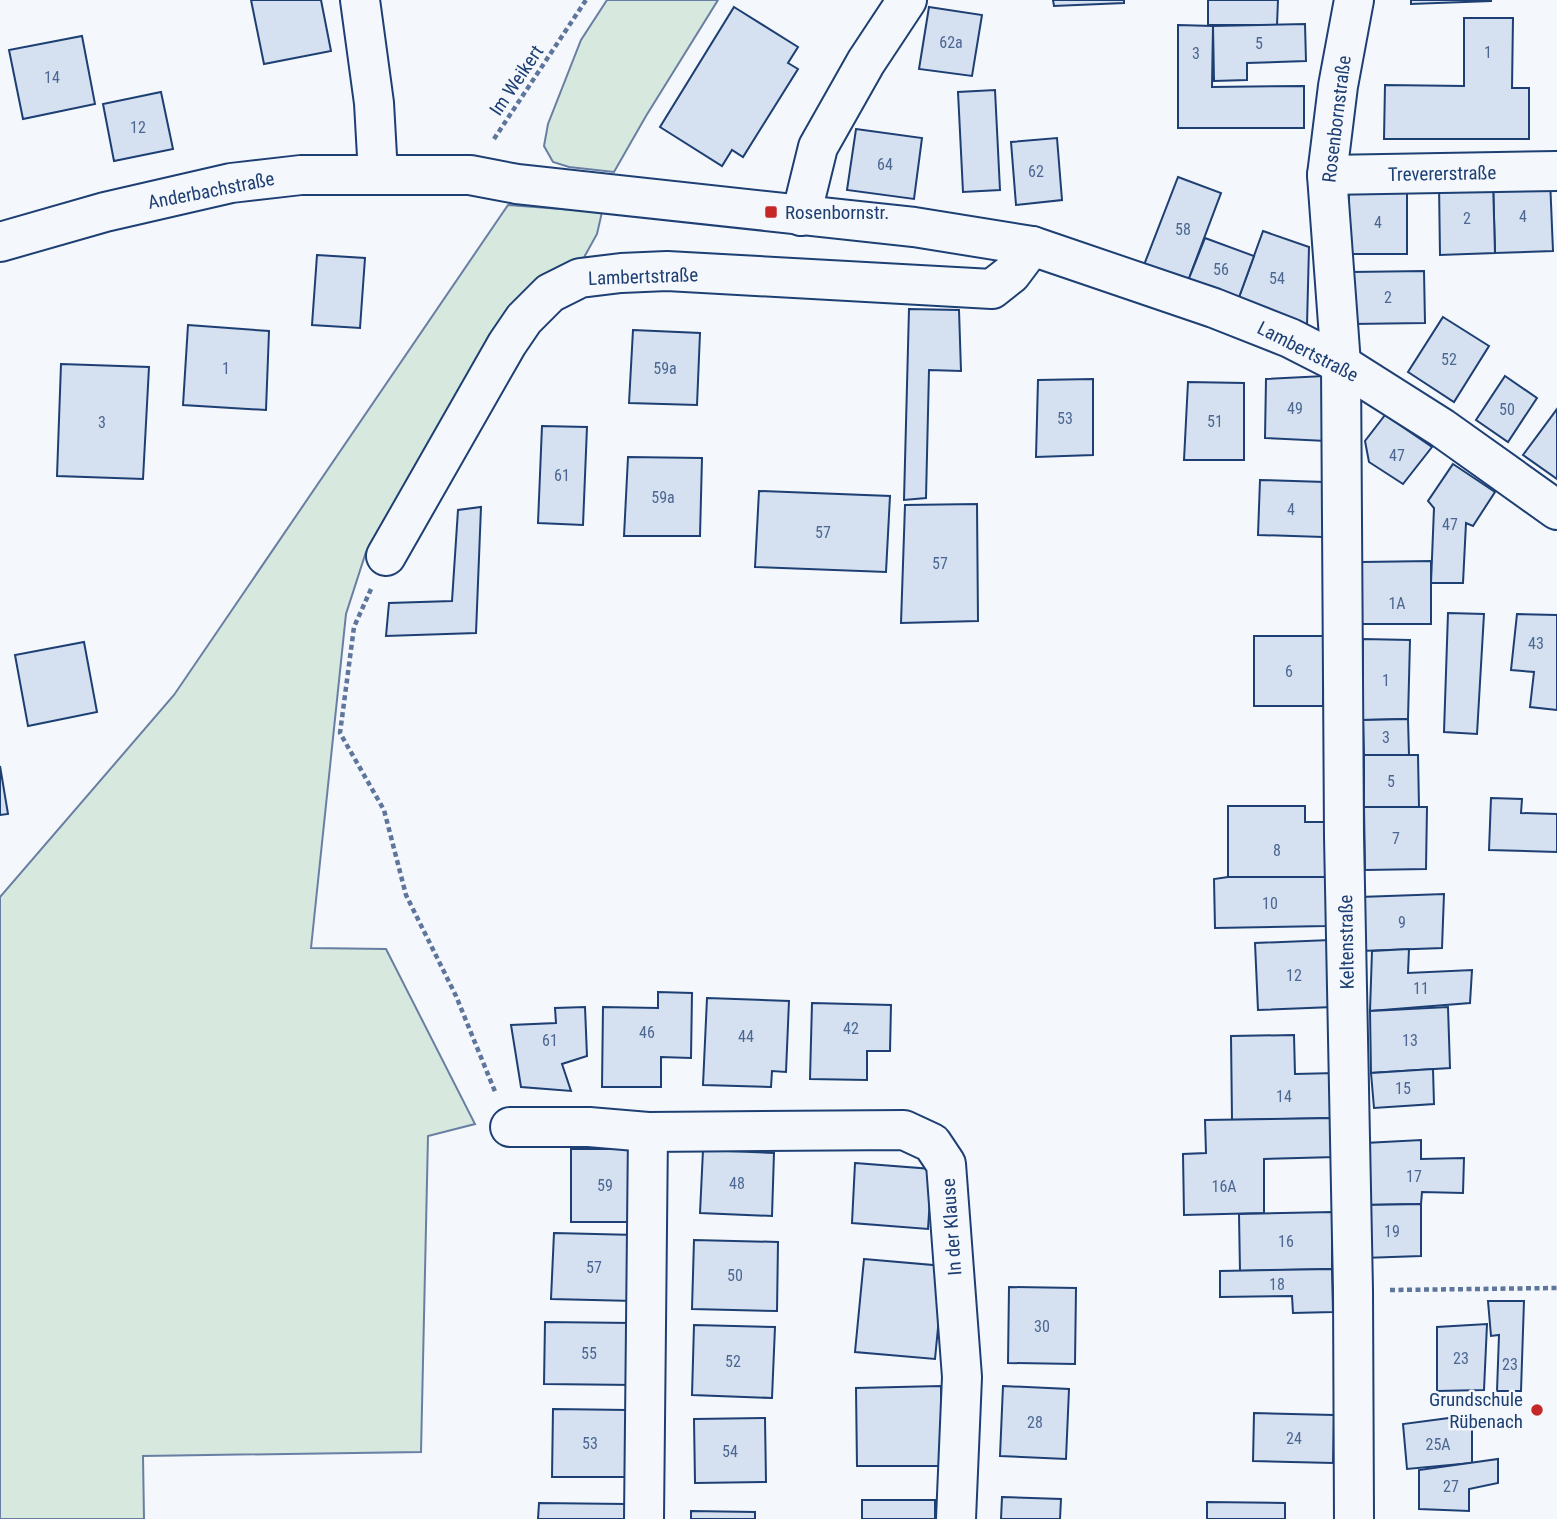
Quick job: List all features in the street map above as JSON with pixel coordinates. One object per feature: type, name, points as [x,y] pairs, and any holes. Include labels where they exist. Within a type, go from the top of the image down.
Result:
[{"type":"street","points":[[360,0],[373,103],[378,174]]},
{"type":"street","points":[[801,216],[818,147],[866,62],[907,0]]},
{"type":"street","name":"Rosenbornstraße","points":[[1341,364],[1326,175],[1354,0]]},
{"type":"street","name":"Trevererstraße","points":[[1326,175],[1557,171]]},
{"type":"street","name":"Anderbachstraße","points":[[0,242],[105,212],[231,183],[300,175],[470,175]]},
{"type":"street","name":"Lambertstraße","points":[[470,175],[517,184],[971,234],[1032,246],[1214,308],[1290,338],[1341,364],[1442,428],[1557,510]]},
{"type":"street","name":"Lambertstraße","points":[[386,556],[507,344],[524,319],[550,293],[580,278],[667,271],[992,289],[1011,274],[1032,246]]},
{"type":"street","name":"Keltenstraße","points":[[1341,364],[1344,836],[1353,1290],[1354,1519]]},
{"type":"street","name":"In der Klause","points":[[510,1127],[589,1127],[648,1132],[904,1130],[932,1143],[946,1164],[962,1377],[956,1519]]},
{"type":"street","points":[[644,1519],[648,1132]]},
{"type":"path","name":"Im Weikert","points":[[470,175],[586,0]]},
{"type":"path","points":[[386,556],[354,627],[340,733],[384,810],[406,895],[456,996],[510,1127]]},
{"type":"path","points":[[1353,1290],[1557,1288]]},
{"type":"shaded area","points":[[607,0],[718,0],[614,172],[569,167],[553,162],[544,146],[548,124],[581,40]]},
{"type":"shaded area","points":[[508,205],[602,212],[597,234],[582,261],[480,361],[366,552],[346,614],[311,948],[386,949],[475,1124],[428,1136],[421,1452],[143,1456],[144,1519],[0,1519],[0,897],[174,695]]},
{"type":"building","points":[[251,0],[321,0],[331,51],[264,64]]},
{"type":"building","points":[[1053,0],[1124,0],[1124,3],[1054,6]]},
{"type":"building","points":[[1208,0],[1278,0],[1277,25],[1208,25]]},
{"type":"building","points":[[1411,0],[1491,0],[1491,1],[1411,4]]},
{"type":"building","points":[[734,7],[798,47],[788,63],[798,69],[743,157],[732,150],[722,166],[660,127]]},
{"type":"building","points":[[929,7],[982,15],[972,76],[919,69]]},
{"type":"building","points":[[1464,18],[1513,18],[1512,88],[1529,88],[1529,139],[1384,139],[1385,85],[1464,86]]},
{"type":"building","points":[[1305,24],[1306,61],[1247,63],[1247,80],[1214,81],[1213,26]]},
{"type":"building","points":[[1178,25],[1213,26],[1212,87],[1304,86],[1304,128],[1178,128]]},
{"type":"building","points":[[82,36],[95,104],[23,119],[9,50]]},
{"type":"building","points":[[995,90],[1000,190],[963,192],[958,92]]},
{"type":"building","points":[[161,92],[173,149],[114,161],[103,104]]},
{"type":"building","points":[[856,129],[922,138],[914,199],[847,190]]},
{"type":"building","points":[[1057,138],[1062,200],[1016,205],[1011,142]]},
{"type":"building","points":[[1178,177],[1221,193],[1188,281],[1144,265]]},
{"type":"building","points":[[1550,179],[1553,251],[1495,253],[1493,181]]},
{"type":"building","points":[[1493,181],[1495,253],[1440,255],[1439,183]]},
{"type":"building","points":[[1349,190],[1407,190],[1407,254],[1349,254]]},
{"type":"building","points":[[1263,231],[1309,247],[1307,325],[1238,300]]},
{"type":"building","points":[[1205,238],[1254,256],[1238,300],[1188,281]]},
{"type":"building","points":[[317,255],[365,258],[360,328],[312,325]]},
{"type":"building","points":[[1424,271],[1425,323],[1351,324],[1351,272]]},
{"type":"building","points":[[909,309],[959,310],[961,371],[929,370],[926,498],[904,500]]},
{"type":"building","points":[[1443,317],[1489,346],[1454,402],[1408,372]]},
{"type":"building","points":[[188,325],[269,331],[266,410],[183,405]]},
{"type":"building","points":[[633,330],[700,333],[697,405],[629,403]]},
{"type":"building","points":[[61,364],[149,367],[143,479],[57,476]]},
{"type":"building","points":[[1324,376],[1326,441],[1265,438],[1266,379]]},
{"type":"building","points":[[1505,376],[1537,398],[1508,442],[1476,420]]},
{"type":"building","points":[[1093,379],[1093,455],[1036,457],[1038,380]]},
{"type":"building","points":[[1188,382],[1244,383],[1244,460],[1184,460]]},
{"type":"building","points":[[1557,409],[1557,479],[1523,455]]},
{"type":"building","points":[[1385,415],[1432,447],[1403,484],[1369,462],[1365,441]]},
{"type":"building","points":[[542,426],[587,427],[583,525],[538,523]]},
{"type":"building","points":[[628,457],[702,458],[700,536],[624,536]]},
{"type":"building","points":[[1453,464],[1495,492],[1473,526],[1466,523],[1463,583],[1431,583],[1434,508],[1428,501]]},
{"type":"building","points":[[1260,480],[1325,482],[1323,537],[1258,535]]},
{"type":"building","points":[[759,491],[890,496],[886,572],[755,567]]},
{"type":"building","points":[[977,504],[978,621],[901,623],[905,505]]},
{"type":"building","points":[[481,507],[476,633],[386,636],[389,603],[452,601],[458,510]]},
{"type":"building","points":[[1431,561],[1431,624],[1362,624],[1362,562]]},
{"type":"building","points":[[1448,613],[1484,614],[1477,734],[1444,732]]},
{"type":"building","points":[[1517,614],[1557,615],[1557,710],[1530,707],[1534,672],[1511,670]]},
{"type":"building","points":[[1254,636],[1324,636],[1323,706],[1254,706]]},
{"type":"building","points":[[1363,639],[1410,640],[1408,719],[1363,720]]},
{"type":"building","points":[[84,642],[97,712],[28,726],[15,655]]},
{"type":"building","points":[[1408,719],[1409,755],[1364,755],[1363,720]]},
{"type":"building","points":[[1364,755],[1418,755],[1419,807],[1364,807]]},
{"type":"building","points":[[0,766],[8,814],[0,815]]},
{"type":"building","points":[[1491,798],[1522,799],[1521,813],[1557,814],[1557,852],[1489,850]]},
{"type":"building","points":[[1228,806],[1305,806],[1305,822],[1326,822],[1326,877],[1228,877]]},
{"type":"building","points":[[1364,807],[1427,807],[1426,869],[1365,870]]},
{"type":"building","points":[[1326,877],[1327,926],[1215,928],[1214,879]]},
{"type":"building","points":[[1444,894],[1442,948],[1361,951],[1360,897]]},
{"type":"building","points":[[1330,940],[1333,1007],[1258,1010],[1255,943]]},
{"type":"building","points":[[1409,949],[1408,973],[1472,970],[1470,1003],[1370,1011],[1372,951]]},
{"type":"building","points":[[658,992],[692,993],[691,1058],[661,1057],[661,1087],[602,1087],[603,1007],[658,1008]]},
{"type":"building","points":[[707,998],[789,1001],[786,1072],[772,1071],[771,1087],[703,1085]]},
{"type":"building","points":[[812,1003],[891,1005],[890,1051],[867,1051],[867,1080],[810,1079]]},
{"type":"building","points":[[585,1007],[587,1056],[562,1064],[571,1091],[521,1087],[511,1025],[556,1023],[555,1008]]},
{"type":"building","points":[[1448,1007],[1450,1068],[1371,1073],[1370,1011]]},
{"type":"building","points":[[1294,1035],[1295,1074],[1335,1073],[1336,1118],[1232,1120],[1231,1036]]},
{"type":"building","points":[[1433,1069],[1434,1104],[1374,1108],[1371,1073]]},
{"type":"building","points":[[1336,1118],[1336,1157],[1264,1159],[1264,1213],[1184,1215],[1183,1154],[1206,1153],[1205,1120]]},
{"type":"building","points":[[1421,1140],[1421,1159],[1464,1158],[1463,1193],[1422,1192],[1421,1204],[1364,1205],[1365,1143]]},
{"type":"building","points":[[571,1149],[639,1149],[638,1222],[571,1222]]},
{"type":"building","points":[[703,1150],[774,1153],[772,1216],[700,1213]]},
{"type":"building","points":[[855,1163],[932,1169],[928,1229],[852,1223]]},
{"type":"building","points":[[1421,1204],[1421,1256],[1363,1258],[1364,1205]]},
{"type":"building","points":[[1332,1212],[1332,1269],[1240,1271],[1239,1214]]},
{"type":"building","points":[[554,1233],[636,1235],[634,1301],[551,1299]]},
{"type":"building","points":[[694,1240],[778,1242],[777,1311],[692,1309]]},
{"type":"building","points":[[864,1259],[944,1266],[935,1359],[855,1352]]},
{"type":"building","points":[[1332,1269],[1333,1312],[1293,1313],[1292,1296],[1220,1297],[1220,1271]]},
{"type":"building","points":[[1009,1287],[1076,1288],[1075,1364],[1008,1363]]},
{"type":"building","points":[[1488,1301],[1524,1301],[1521,1391],[1497,1391],[1499,1335],[1491,1336]]},
{"type":"building","points":[[545,1322],[634,1323],[634,1385],[544,1384]]},
{"type":"building","points":[[1487,1324],[1484,1390],[1437,1391],[1437,1327]]},
{"type":"building","points":[[694,1325],[775,1327],[772,1398],[692,1395]]},
{"type":"building","points":[[941,1386],[941,1466],[857,1466],[856,1388]]},
{"type":"building","points":[[1003,1386],[1069,1389],[1066,1459],[1000,1456]]},
{"type":"building","points":[[553,1409],[628,1410],[627,1477],[552,1477]]},
{"type":"building","points":[[1254,1413],[1334,1415],[1333,1463],[1253,1461]]},
{"type":"building","points":[[1472,1415],[1472,1463],[1407,1469],[1403,1424]]},
{"type":"building","points":[[765,1418],[766,1482],[695,1483],[694,1419]]},
{"type":"building","points":[[1498,1459],[1498,1483],[1469,1489],[1469,1511],[1419,1509],[1419,1470]]},
{"type":"building","points":[[1002,1497],[1061,1499],[1060,1519],[1001,1519]]},
{"type":"building","points":[[862,1500],[935,1500],[935,1519],[862,1519]]},
{"type":"building","points":[[1207,1502],[1285,1503],[1285,1519],[1207,1519]]},
{"type":"building","points":[[539,1503],[626,1504],[626,1519],[538,1519]]},
{"type":"building","points":[[691,1511],[755,1512],[755,1519],[691,1519]]},
{"type":"place","name":"Rosenbornstr.","points":[[771,212]]},
{"type":"place","name":"Grundschule Rübenach","points":[[1537,1410]]}]
